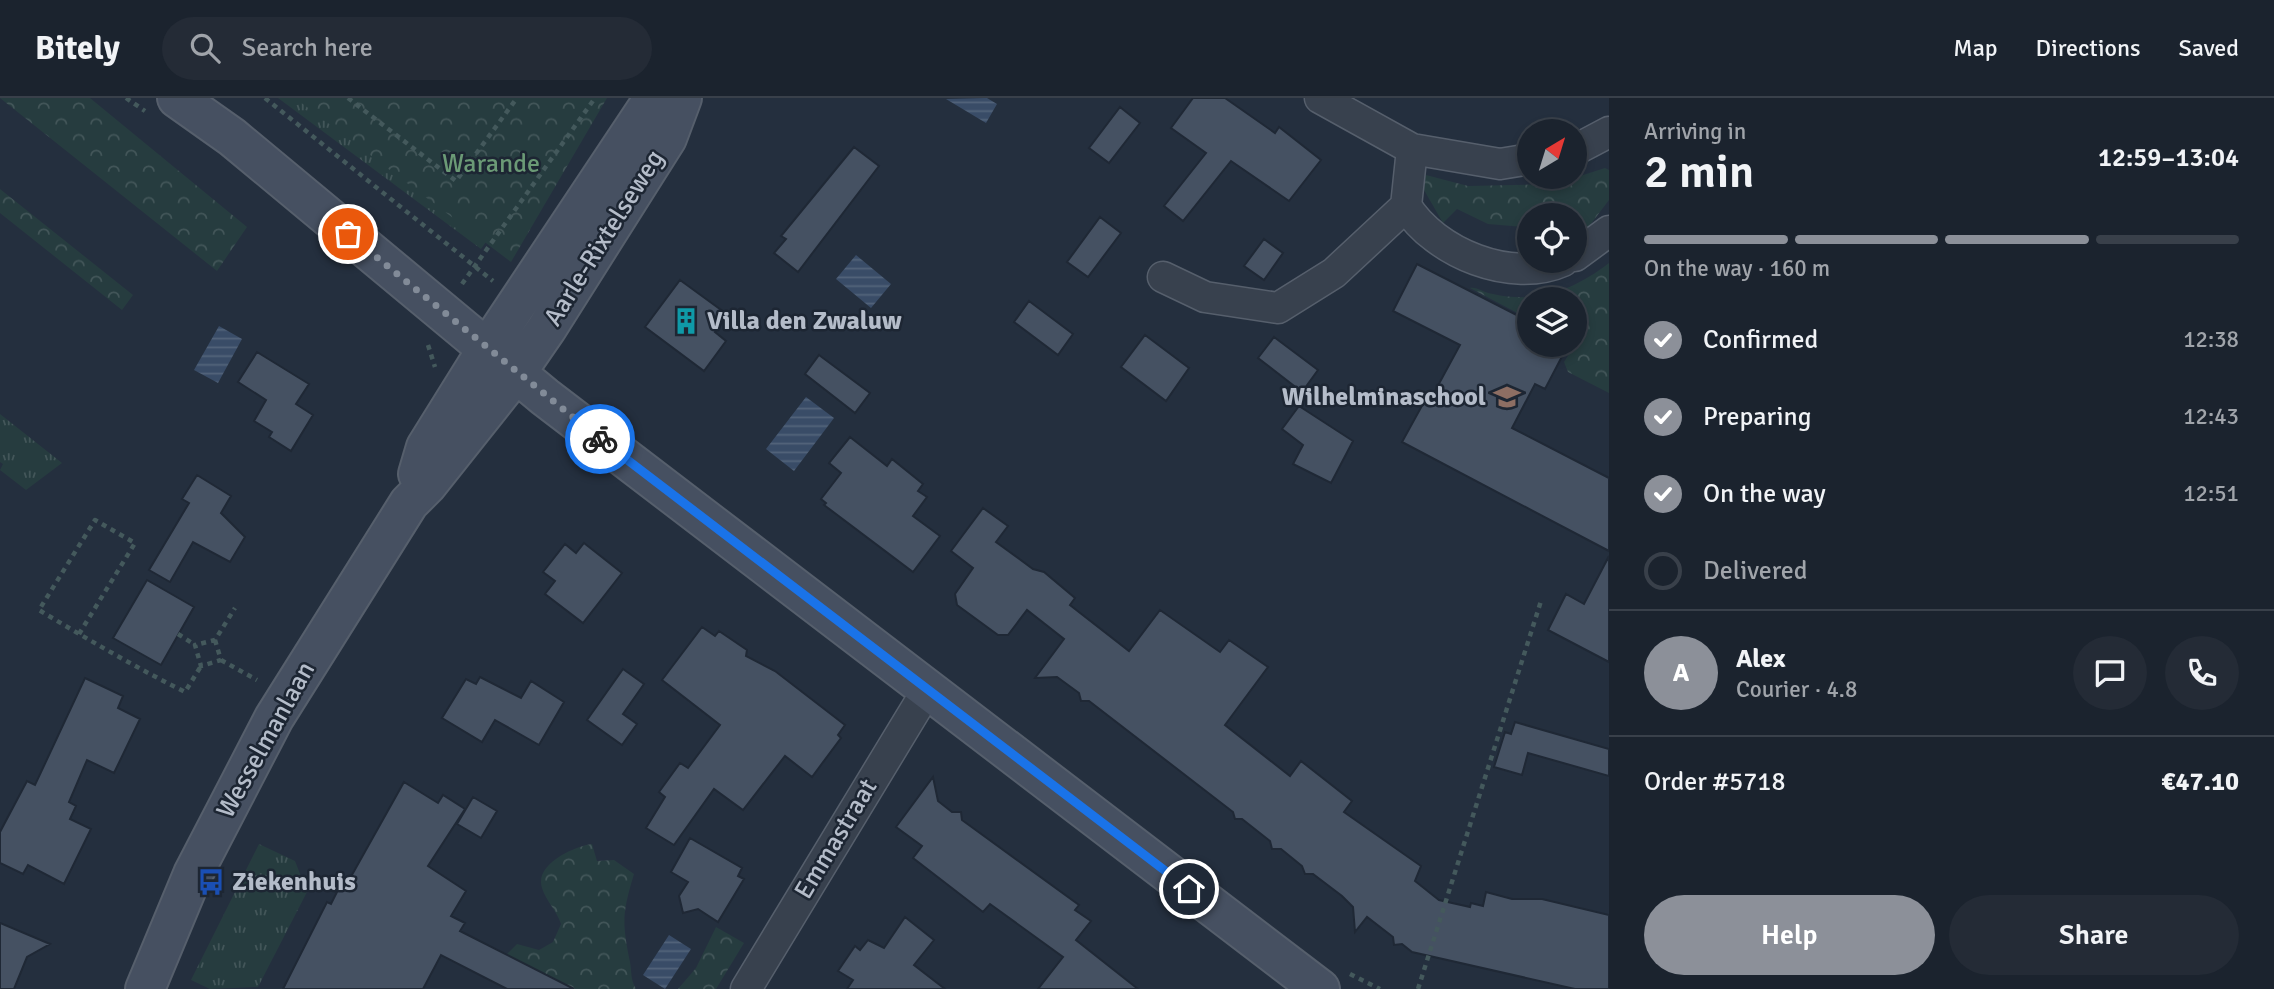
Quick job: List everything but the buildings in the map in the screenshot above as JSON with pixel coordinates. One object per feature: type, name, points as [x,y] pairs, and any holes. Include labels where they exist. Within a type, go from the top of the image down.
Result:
[{"type":"street","points":[[177,98],[232,137],[516,373],[1320,989]]},
{"type":"street","name":"Aarle-Rixtelseweg","points":[[487,349],[654,98]]},
{"type":"street","name":"Aarle-Rixtelseweg","points":[[516,373],[607,237],[667,138],[682,98]]},
{"type":"street","points":[[1320,98],[1412,149],[1500,164],[1517,161]]},
{"type":"street","points":[[1587,144],[1609,132]]},
{"type":"street","points":[[1163,277],[1205,297],[1278,308],[1334,273],[1406,206],[1412,149]]},
{"type":"street","points":[[1406,206],[1428,233],[1491,263],[1517,268]]},
{"type":"street","points":[[1587,247],[1609,231]]},
{"type":"street","name":"Wesselmanlaan","points":[[409,503],[426,447],[487,349]]},
{"type":"street","name":"Wesselmanlaan","points":[[145,989],[193,874],[274,718],[409,503],[427,485],[516,373]]},
{"type":"street","name":"Emmastraat","points":[[746,989],[928,690]]},
{"type":"path","points":[[265,98],[518,302]]},
{"type":"path","points":[[348,98],[456,181],[517,98]]},
{"type":"path","points":[[474,265],[595,98]]},
{"type":"path","points":[[79,634],[135,543],[95,520],[39,610],[79,634],[185,692],[201,666],[221,660]]},
{"type":"path","points":[[1418,989],[1541,601]]},
{"type":"path","points":[[195,645],[215,640],[235,608]]},
{"type":"path","points":[[178,634],[195,645],[201,666]]},
{"type":"path","points":[[215,640],[221,660],[258,681]]},
{"type":"green space","points":[[0,98],[90,98],[247,227],[217,271]]},
{"type":"green space","name":"Warande","points":[[278,98],[586,98],[481,249]]},
{"type":"green space","name":"Warande","points":[[295,98],[607,98],[511,262]]},
{"type":"green space","points":[[1605,168],[1609,170],[1609,200],[1587,229],[1587,203],[1517,203],[1517,226],[1488,224],[1457,209],[1443,223],[1420,183],[1426,175],[1468,186],[1517,185],[1517,189],[1587,189],[1587,174]]},
{"type":"green space","points":[[0,189],[133,295],[122,310],[0,213]]},
{"type":"green space","points":[[1609,263],[1609,393],[1568,372],[1564,362],[1567,357],[1587,357],[1587,287],[1569,287]]},
{"type":"green space","points":[[1470,288],[1475,288],[1517,297],[1517,313]]},
{"type":"green space","points":[[0,414],[62,463],[26,490],[0,470],[3,464],[0,462]]},
{"type":"green space","points":[[259,844],[295,861],[307,892],[258,987],[210,989],[191,980]]},
{"type":"green space","points":[[592,844],[597,861],[614,860],[634,874],[625,909],[625,927],[632,979],[636,989],[553,989],[506,955],[517,944],[539,950],[553,942],[561,924],[542,888],[544,871],[567,852]]},
{"type":"green space","points":[[716,927],[744,943],[716,989],[678,989],[696,968]]},
{"type":"water","points":[[987,98],[997,104],[986,123],[946,99]]},
{"type":"water","points":[[856,255],[891,284],[871,308],[836,279]]},
{"type":"water","points":[[219,326],[242,339],[218,383],[194,370]]},
{"type":"water","points":[[806,397],[834,418],[794,471],[766,449]]},
{"type":"water","points":[[669,935],[691,949],[665,989],[643,975]]},
{"type":"way so far","points":[[348,234],[600,439]]},
{"type":"place","name":"Villa den Zwaluw","points":[[686,321]]},
{"type":"place","name":"Wilhelminaschool","points":[[1507,397]]},
{"type":"place","name":"Ziekenhuis","points":[[211,882]]},
{"type":"route","points":[[600,439],[1189,889]]}]
